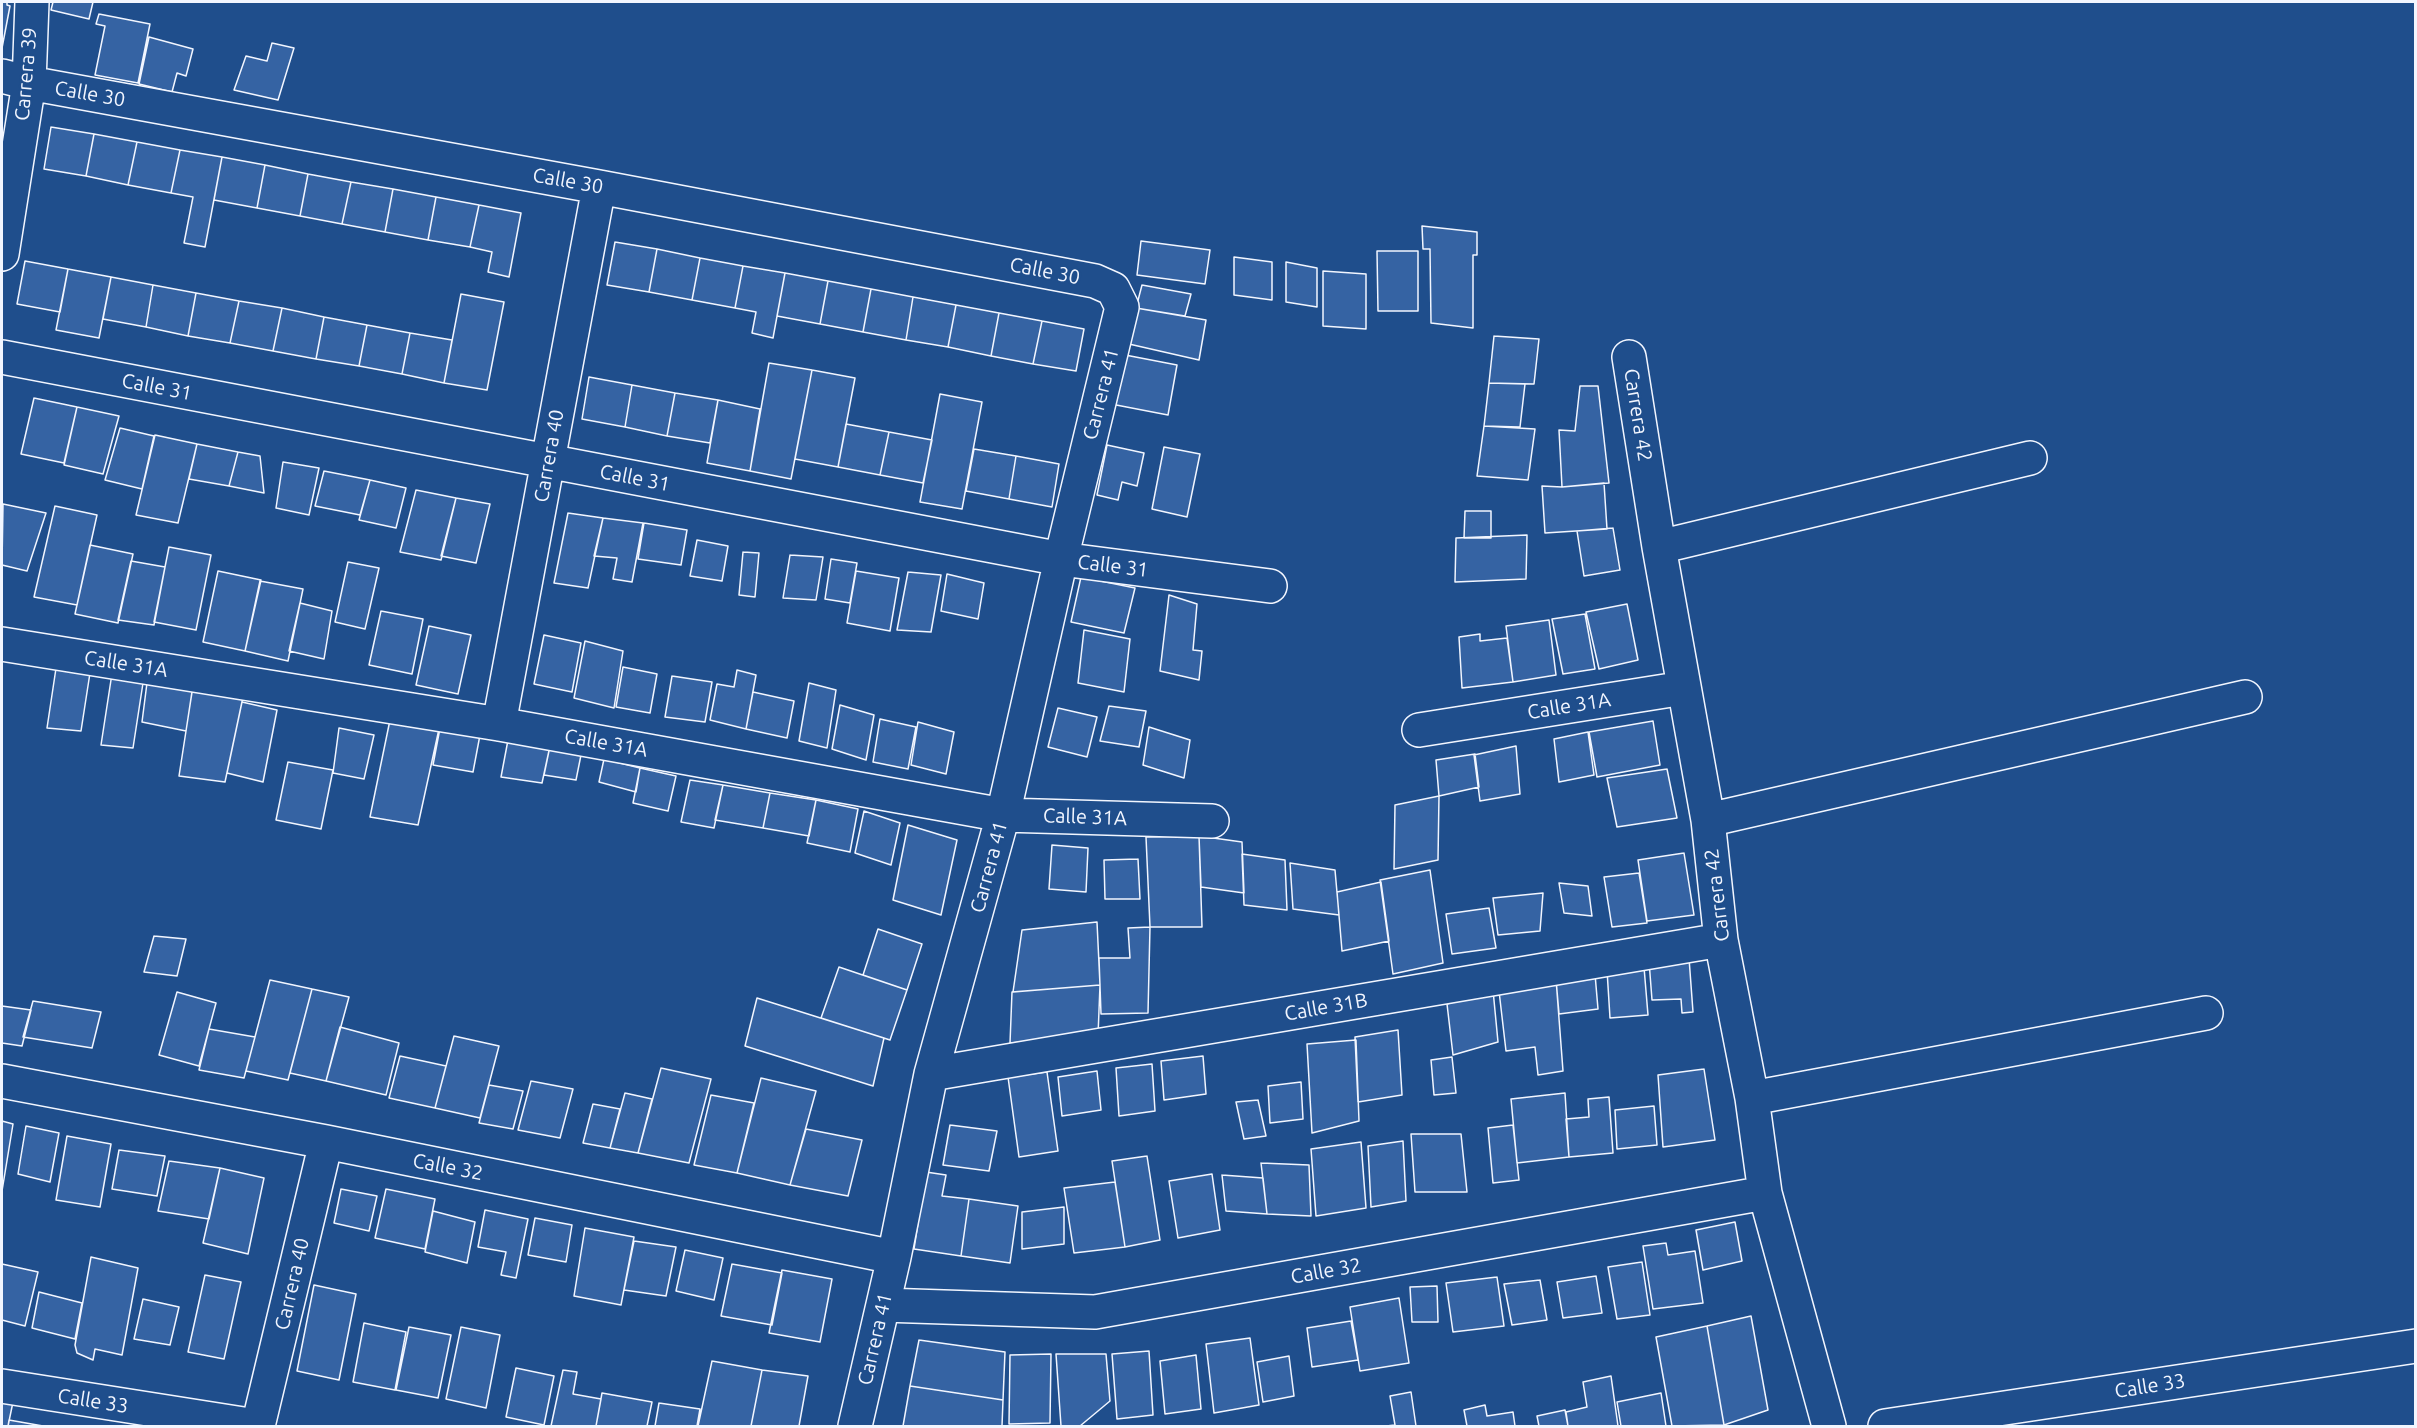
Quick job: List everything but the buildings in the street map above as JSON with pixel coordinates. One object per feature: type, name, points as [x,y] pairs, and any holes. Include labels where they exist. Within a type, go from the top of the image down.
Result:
[{"type":"street","name":"Carrera 39","points":[[2,254],[15,79],[32,2]]},
{"type":"street","name":"Calle 30","points":[[15,79],[1095,281],[1113,289],[1122,307]]},
{"type":"street","name":"Carrera 40","points":[[499,724],[599,187]]},
{"type":"street","name":"Carrera 41","points":[[855,1426],[894,1257],[931,1074],[1003,815],[1122,307]]},
{"type":"street","name":"Calle 31","points":[[2,357],[1061,560],[1270,586]]},
{"type":"street","name":"Carrera 42","points":[[1629,357],[1659,547],[1708,820],[1721,940],[1752,1098],[1765,1193],[1829,1426]]},
{"type":"street","points":[[1659,547],[2030,458]]},
{"type":"street","name":"Calle 31A","points":[[2,644],[499,724],[1003,815],[1212,820]]},
{"type":"street","name":"Calle 31A","points":[[1419,730],[1684,688]]},
{"type":"street","points":[[1708,820],[2245,697]]},
{"type":"street","name":"Calle 31B","points":[[931,1074],[1721,940]]},
{"type":"street","points":[[1752,1098],[2206,1013]]},
{"type":"street","name":"Calle 32","points":[[2,1081],[326,1142],[894,1257]]},
{"type":"street","name":"Carrera 40","points":[[257,1426],[326,1142]]},
{"type":"street","name":"Calle 32","points":[[883,1305],[1095,1312],[1765,1193]]},
{"type":"street","name":"Calle 33","points":[[1885,1426],[2415,1346]]},
{"type":"street","name":"Calle 33","points":[[2,1386],[257,1426]]}]
